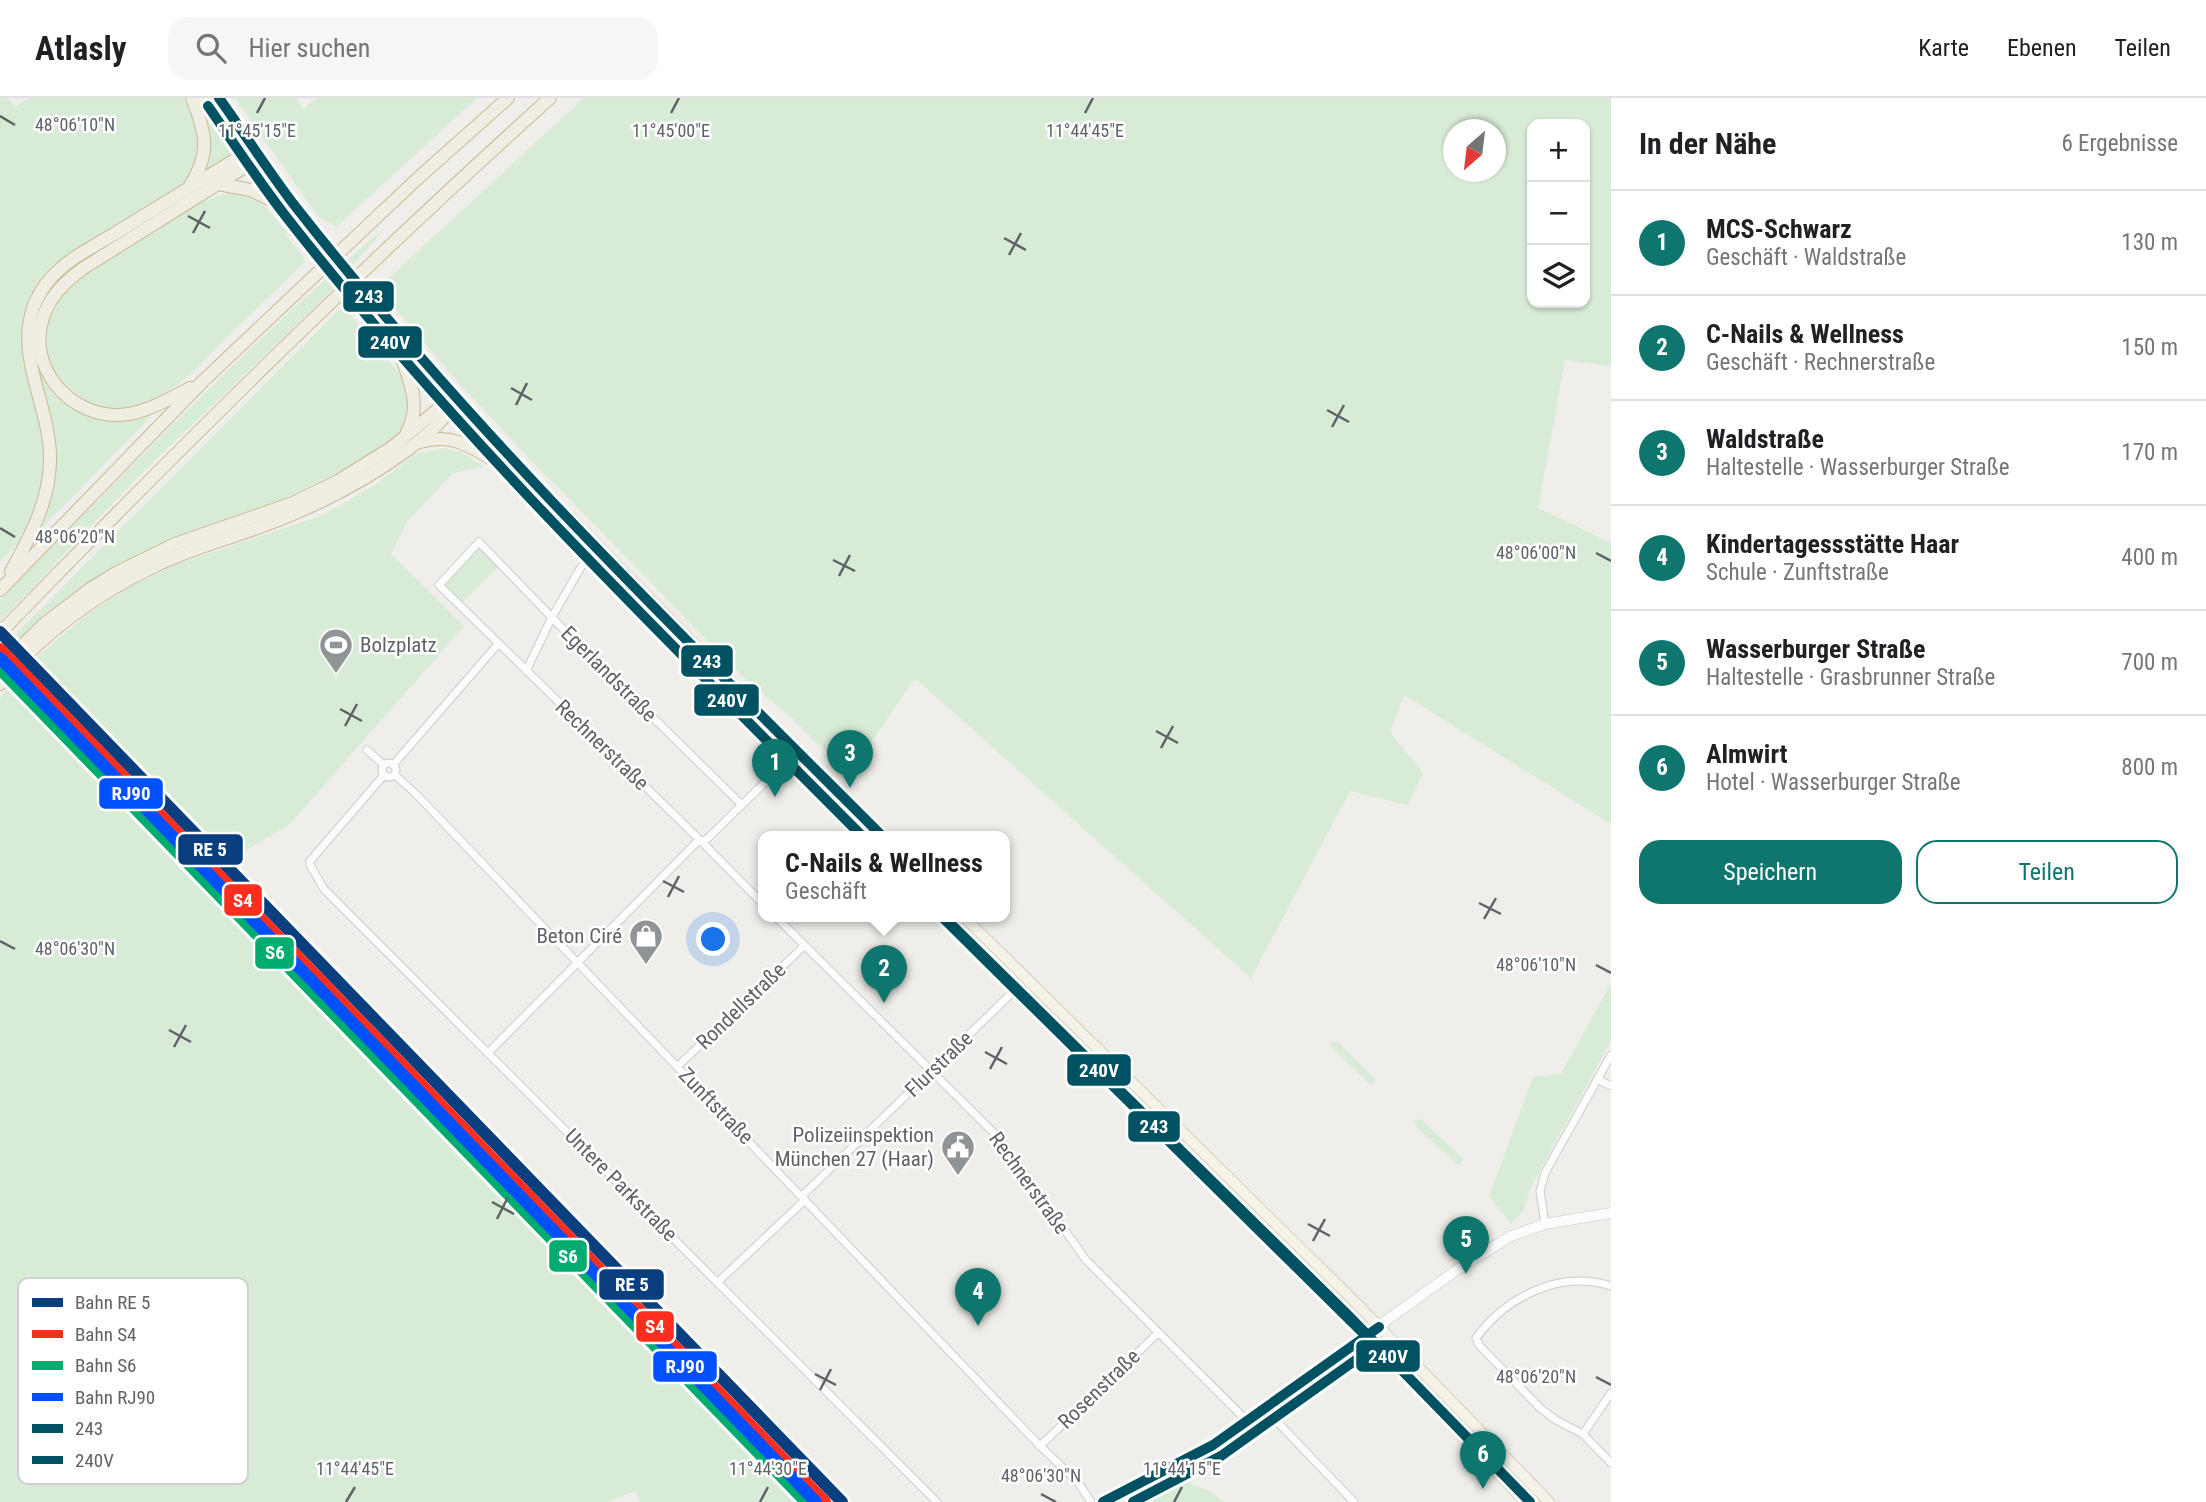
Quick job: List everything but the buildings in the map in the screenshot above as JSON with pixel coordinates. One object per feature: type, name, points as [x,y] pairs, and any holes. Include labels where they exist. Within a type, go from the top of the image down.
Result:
[{"type":"highway","points":[[188,189],[205,157],[203,128],[192,98]]},
{"type":"highway","points":[[1,589],[203,381],[416,180],[508,98]]},
{"type":"highway","points":[[0,633],[160,469],[314,319],[550,98]]},
{"type":"highway","points":[[203,381],[178,395],[136,412],[114,415],[88,410],[61,392],[49,375],[40,351],[40,331],[48,305],[69,279],[218,184],[257,151]]},
{"type":"highway","points":[[1,589],[34,527],[48,485],[48,435],[28,353],[28,324],[36,302],[49,280],[58,271],[188,189],[245,161]]},
{"type":"highway","points":[[218,184],[251,190],[273,201]]},
{"type":"highway","points":[[402,359],[410,379],[415,411],[410,441]]},
{"type":"highway","points":[[0,684],[50,634],[124,582],[182,554],[260,527],[341,493],[375,473],[457,398]]},
{"type":"highway","points":[[0,668],[43,625],[116,573],[176,544],[293,503],[338,481],[391,448],[410,441],[442,438],[463,443],[490,458]]},
{"type":"main road","points":[[200,98],[292,228],[374,328],[446,409],[578,549],[855,831]]},
{"type":"main road","points":[[219,98],[304,217],[457,398],[877,831]]},
{"type":"main road","points":[[947,922],[1366,1336],[1526,1502]]},
{"type":"main road","points":[[969,922],[1379,1327],[1549,1502]]},
{"type":"main road","points":[[1103,1502],[1204,1451],[1511,1236],[1545,1224],[1611,1213]]},
{"type":"street","name":"Rechnerstraße","points":[[479,542],[439,587],[758,899]]},
{"type":"street","name":"Egerlandstraße","points":[[479,542],[742,805]]},
{"type":"street","points":[[526,671],[552,617],[580,567],[588,559]]},
{"type":"street","points":[[393,765],[498,644]]},
{"type":"street","points":[[367,750],[384,765]]},
{"type":"street","points":[[489,1052],[696,844],[702,842],[798,750]]},
{"type":"street","points":[[384,765],[393,765],[396,769],[395,775],[384,775],[384,765]]},
{"type":"street","name":"Untere Parkstraße","points":[[384,775],[314,855],[310,865],[324,888],[937,1502]]},
{"type":"street","name":"Zunftstraße","points":[[395,775],[678,1066],[1040,1446],[1077,1481],[1091,1502]]},
{"type":"street","name":"Rechnerstraße","points":[[781,922],[1003,1143],[1081,1254],[1248,1422]]},
{"type":"street","name":"Rondellstraße","points":[[678,1066],[804,946]]},
{"type":"street","name":"Flurstraße","points":[[718,1282],[1016,990]]},
{"type":"street","points":[[1545,1224],[1540,1191],[1545,1173],[1611,1055]]},
{"type":"street","points":[[1597,1080],[1611,1086]]},
{"type":"street","points":[[1611,1286],[1588,1282],[1561,1282],[1543,1286],[1514,1301],[1476,1338],[1479,1345],[1535,1404],[1556,1420],[1583,1434],[1611,1463]]},
{"type":"street","name":"Rosenstraße","points":[[1040,1446],[1158,1333]]},
{"type":"street","points":[[1583,1434],[1611,1393]]},
{"type":"street","points":[[1265,1409],[1354,1502]]},
{"type":"green space","points":[[0,98],[7,98],[15,107],[29,98],[184,98],[198,126],[201,152],[189,181],[125,223],[34,296],[37,407],[46,459],[41,495],[26,536],[0,562]]},
{"type":"green space","points":[[235,98],[297,98],[303,109],[318,98],[477,98],[336,227],[318,216]]},
{"type":"green space","points":[[584,98],[1611,98],[1611,366],[1565,360],[1538,508],[1611,543],[1611,824],[1404,695],[1390,732],[1423,773],[1408,805],[1350,791],[1251,978],[915,678],[849,775],[791,717],[745,679],[457,381],[378,288]]},
{"type":"green space","points":[[204,114],[234,155],[203,176],[209,146],[202,116]]},
{"type":"green space","points":[[229,192],[249,197],[263,205],[287,233],[285,234],[305,262],[191,373],[155,399],[122,409],[103,408],[85,402],[70,392],[57,378],[49,361],[45,342],[49,315],[60,296],[81,276],[197,204]]},
{"type":"green space","points":[[170,206],[100,252],[42,307],[43,372],[57,395],[74,408],[95,417],[117,418],[155,412],[37,533],[51,497],[33,322],[47,288],[67,268]]},
{"type":"green space","points":[[382,232],[325,297],[144,471],[0,621],[0,600],[19,580],[238,361],[328,277]]},
{"type":"green space","points":[[343,306],[407,386],[412,403],[403,431],[363,460],[278,502],[75,593],[22,637],[0,660],[0,650]]},
{"type":"green space","points":[[443,448],[461,452],[484,467],[453,473],[407,522],[391,554],[464,626],[290,824],[230,860],[36,658],[87,614],[130,586],[177,564],[321,516],[375,485],[415,454]]},
{"type":"green space","points":[[480,547],[499,566],[460,605],[442,587]]},
{"type":"green space","points":[[17,677],[806,1502],[640,1502],[636,1491],[606,1502],[0,1502],[0,698]]},
{"type":"green space","points":[[954,922],[961,922],[1113,1073],[1112,1078]]},
{"type":"green space","points":[[1611,983],[1611,1041],[1531,1187],[1523,1211],[1511,1224],[1489,1196],[1533,1077],[1561,1074]]},
{"type":"green space","points":[[1332,1042],[1339,1043],[1375,1079],[1373,1083],[1370,1084],[1330,1046]]},
{"type":"green space","points":[[1134,1100],[1188,1147],[1352,1308]]},
{"type":"green space","points":[[1421,1119],[1463,1159],[1458,1165],[1416,1127],[1414,1120]]},
{"type":"green space","points":[[1396,1358],[1445,1404],[1540,1502],[1534,1502],[1394,1360]]},
{"type":"green space","points":[[1189,1479],[1192,1485],[1207,1490],[1225,1502],[1128,1502],[1170,1482],[1173,1487]]},
{"type":"transit line","name":"243","points":[[219,98],[295,206],[433,371],[654,608],[877,831]]},
{"type":"transit line","name":"240V","points":[[208,106],[284,214],[420,377],[638,611],[857,831]]},
{"type":"transit line","points":[[0,632],[842,1502]]},
{"type":"transit line","name":"243","points":[[947,922],[1366,1336]]},
{"type":"transit line","name":"240V","points":[[954,927],[1349,1316],[1530,1502]]},
{"type":"transit line","name":"243","points":[[1103,1502],[1213,1445],[1379,1327]]},
{"type":"transit line","name":"240V","points":[[1133,1502],[1221,1456],[1374,1347]]},
{"type":"rail line","name":"S4","points":[[0,649],[825,1502]]},
{"type":"rail line","name":"RJ90","points":[[0,658],[816,1502]]},
{"type":"rail line","name":"S6","points":[[0,669],[806,1502]]},
{"type":"place","name":"Bolzplatz","points":[[336,675]]},
{"type":"place","name":"Waldstraße","points":[[850,788]]},
{"type":"place","name":"MCS-Schwarz","points":[[775,797]]},
{"type":"place","name":"Beton Ciré","points":[[646,966]]},
{"type":"place","name":"C-Nails & Wellness","points":[[884,1003]]},
{"type":"place","name":"Polizeiinspektion München 27 (Haar)","points":[[958,1177]]},
{"type":"place","name":"Wasserburger Straße","points":[[1466,1274]]},
{"type":"place","name":"Kindertagessstätte Haar","points":[[978,1326]]},
{"type":"place","name":"Almwirt","points":[[1483,1489]]}]
